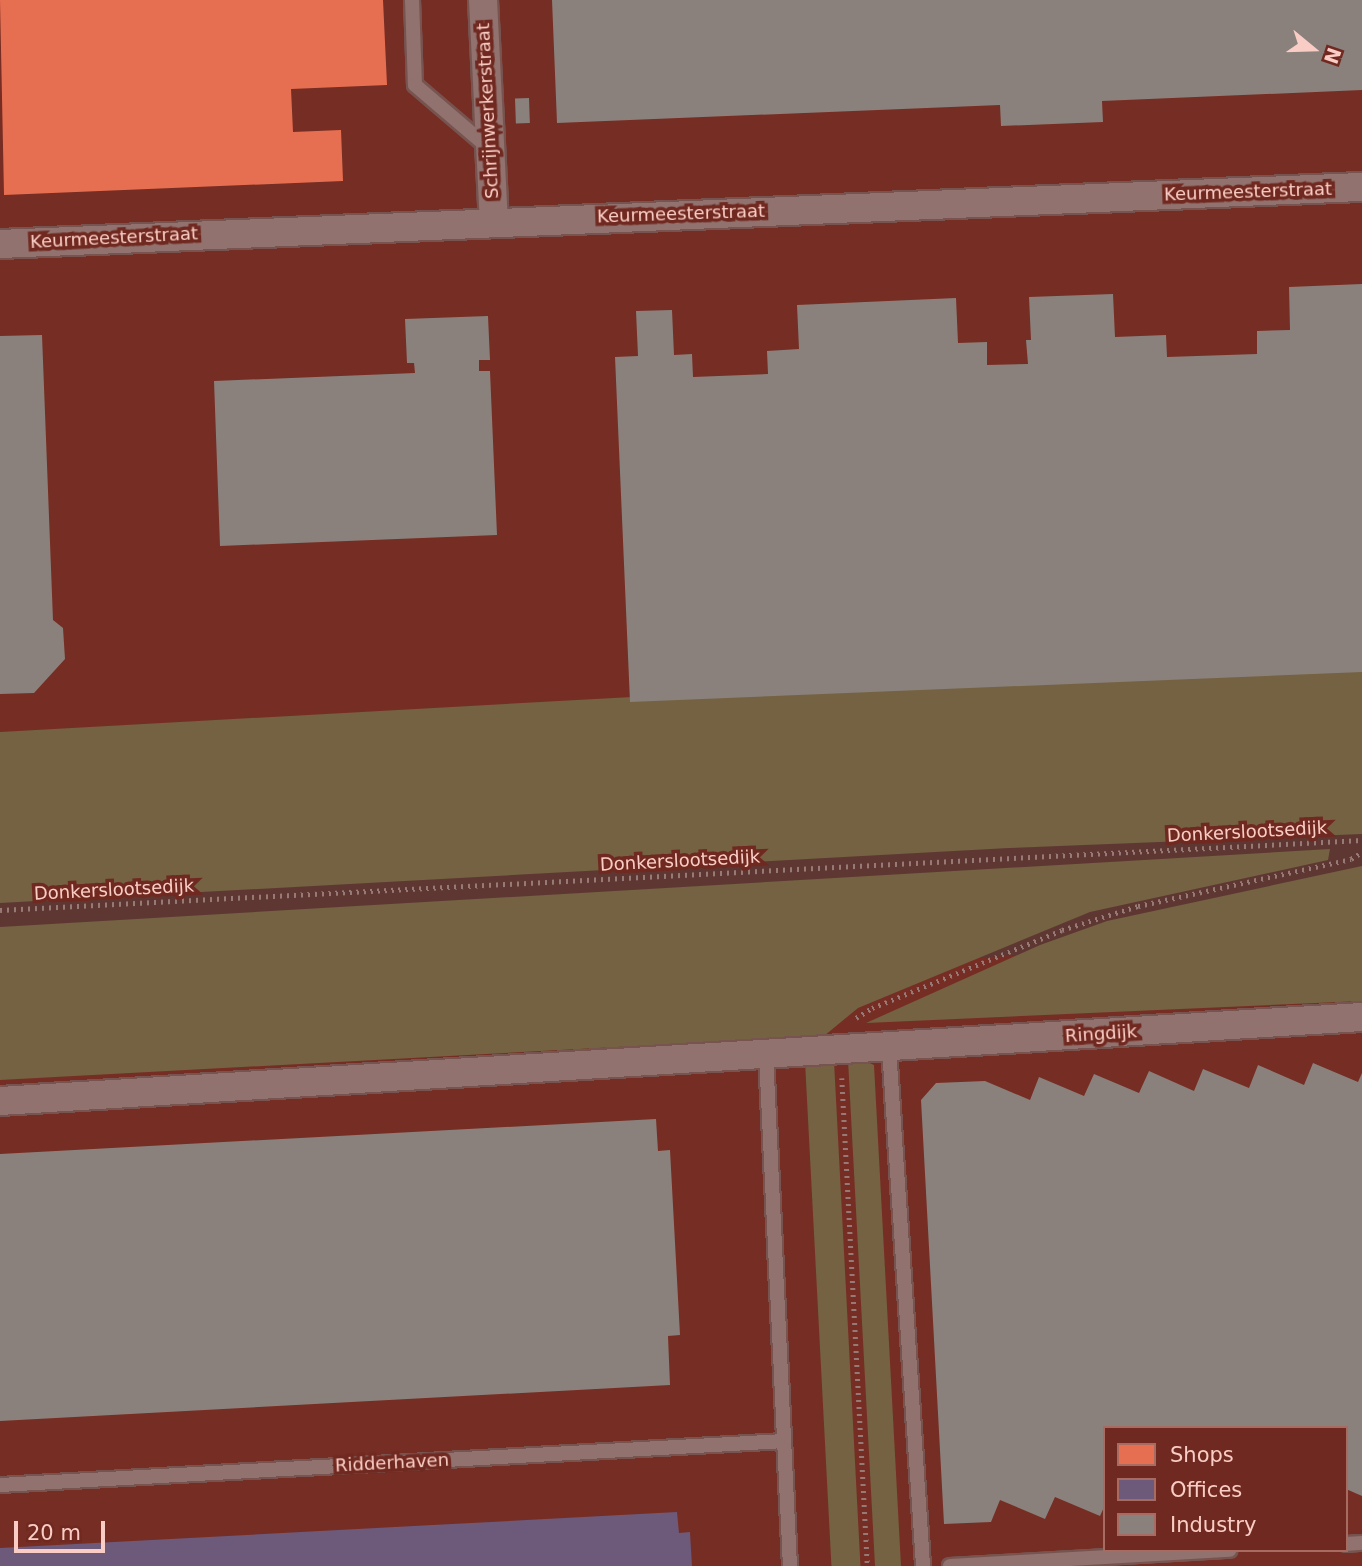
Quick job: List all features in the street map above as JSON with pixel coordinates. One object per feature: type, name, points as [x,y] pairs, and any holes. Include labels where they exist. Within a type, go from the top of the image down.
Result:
[{"type":"street","name":"Schrijnwerkerstraat","points":[[483,0],[494,222]]},
{"type":"street","name":"Keurmeesterstraat","points":[[0,244],[1362,187]]},
{"type":"street","name":"Ringdijk","points":[[840,1050],[1362,1017]]},
{"type":"street","points":[[0,1101],[840,1050]]},
{"type":"lane","points":[[412,0],[415,85],[490,149]]},
{"type":"lane","points":[[889,1048],[923,1566]]},
{"type":"lane","points":[[766,1054],[790,1566]]},
{"type":"lane","name":"Ridderhaven","points":[[0,1485],[784,1441]]},
{"type":"lane","points":[[950,1566],[1195,1552]]},
{"type":"path","name":"Donkerslootsedijk","points":[[0,910],[1362,840]]},
{"type":"path","points":[[868,1566],[840,1050],[845,1031],[852,1021],[872,1008],[1062,930],[1138,906],[1351,859],[1362,852]]},
{"type":"shaded area","points":[[0,0],[1362,0],[1362,822],[0,822]]},
{"type":"shaded area","points":[[1362,671],[1362,834],[1009,848],[0,903],[0,732],[632,697]]},
{"type":"shaded area","points":[[1330,849],[1328,860],[1090,912],[858,1008],[824,1036],[0,1080],[0,927]]},
{"type":"shaded area","points":[[1362,866],[1362,1001],[866,1023],[1040,945],[1107,921]]},
{"type":"shaded area","points":[[1362,937],[1362,1566],[0,1566],[0,1010]]},
{"type":"shaded area","points":[[861,1059],[874,1065],[901,1566],[875,1566],[848,1060]]},
{"type":"shaded area","points":[[834,1061],[860,1566],[831,1566],[805,1063]]},
{"type":"building: Shops","points":[[0,0],[383,0],[387,85],[291,89],[293,132],[341,130],[343,181],[4,195]]},
{"type":"building: Offices","points":[[677,1512],[679,1533],[690,1532],[692,1566],[0,1566],[0,1548]]},
{"type":"building: Industry","points":[[552,0],[1362,0],[1362,90],[1102,101],[1103,122],[1001,126],[1000,105],[557,123]]},
{"type":"building: Industry","points":[[515,98],[529,98],[530,123],[516,123]]},
{"type":"building: Industry","points":[[1362,284],[1362,672],[630,702],[615,357],[638,356],[636,311],[672,310],[674,355],[692,354],[693,377],[768,374],[767,351],[799,349],[797,305],[956,298],[958,343],[987,342],[987,365],[1028,364],[1026,340],[1031,340],[1029,297],[1113,294],[1115,337],[1166,335],[1167,357],[1257,354],[1257,331],[1290,330],[1289,287]]},
{"type":"building: Industry","points":[[488,316],[490,360],[479,360],[479,371],[490,371],[497,535],[220,546],[214,381],[415,373],[414,363],[407,363],[405,319]]},
{"type":"building: Industry","points":[[42,335],[53,620],[63,628],[65,659],[34,693],[0,694],[0,336]]},
{"type":"building: Industry","points":[[1313,1063],[1358,1082],[1362,1073],[1362,1496],[1348,1490],[1348,1426],[1103,1426],[1103,1509],[1100,1516],[1055,1497],[1045,1519],[1000,1500],[991,1522],[944,1524],[921,1100],[936,1083],[985,1081],[1030,1100],[1039,1077],[1084,1096],[1094,1074],[1139,1093],[1149,1071],[1194,1091],[1203,1069],[1249,1088],[1258,1065],[1304,1085]]},
{"type":"building: Industry","points":[[656,1119],[658,1151],[670,1150],[680,1335],[668,1336],[670,1385],[0,1421],[0,1154]]}]
